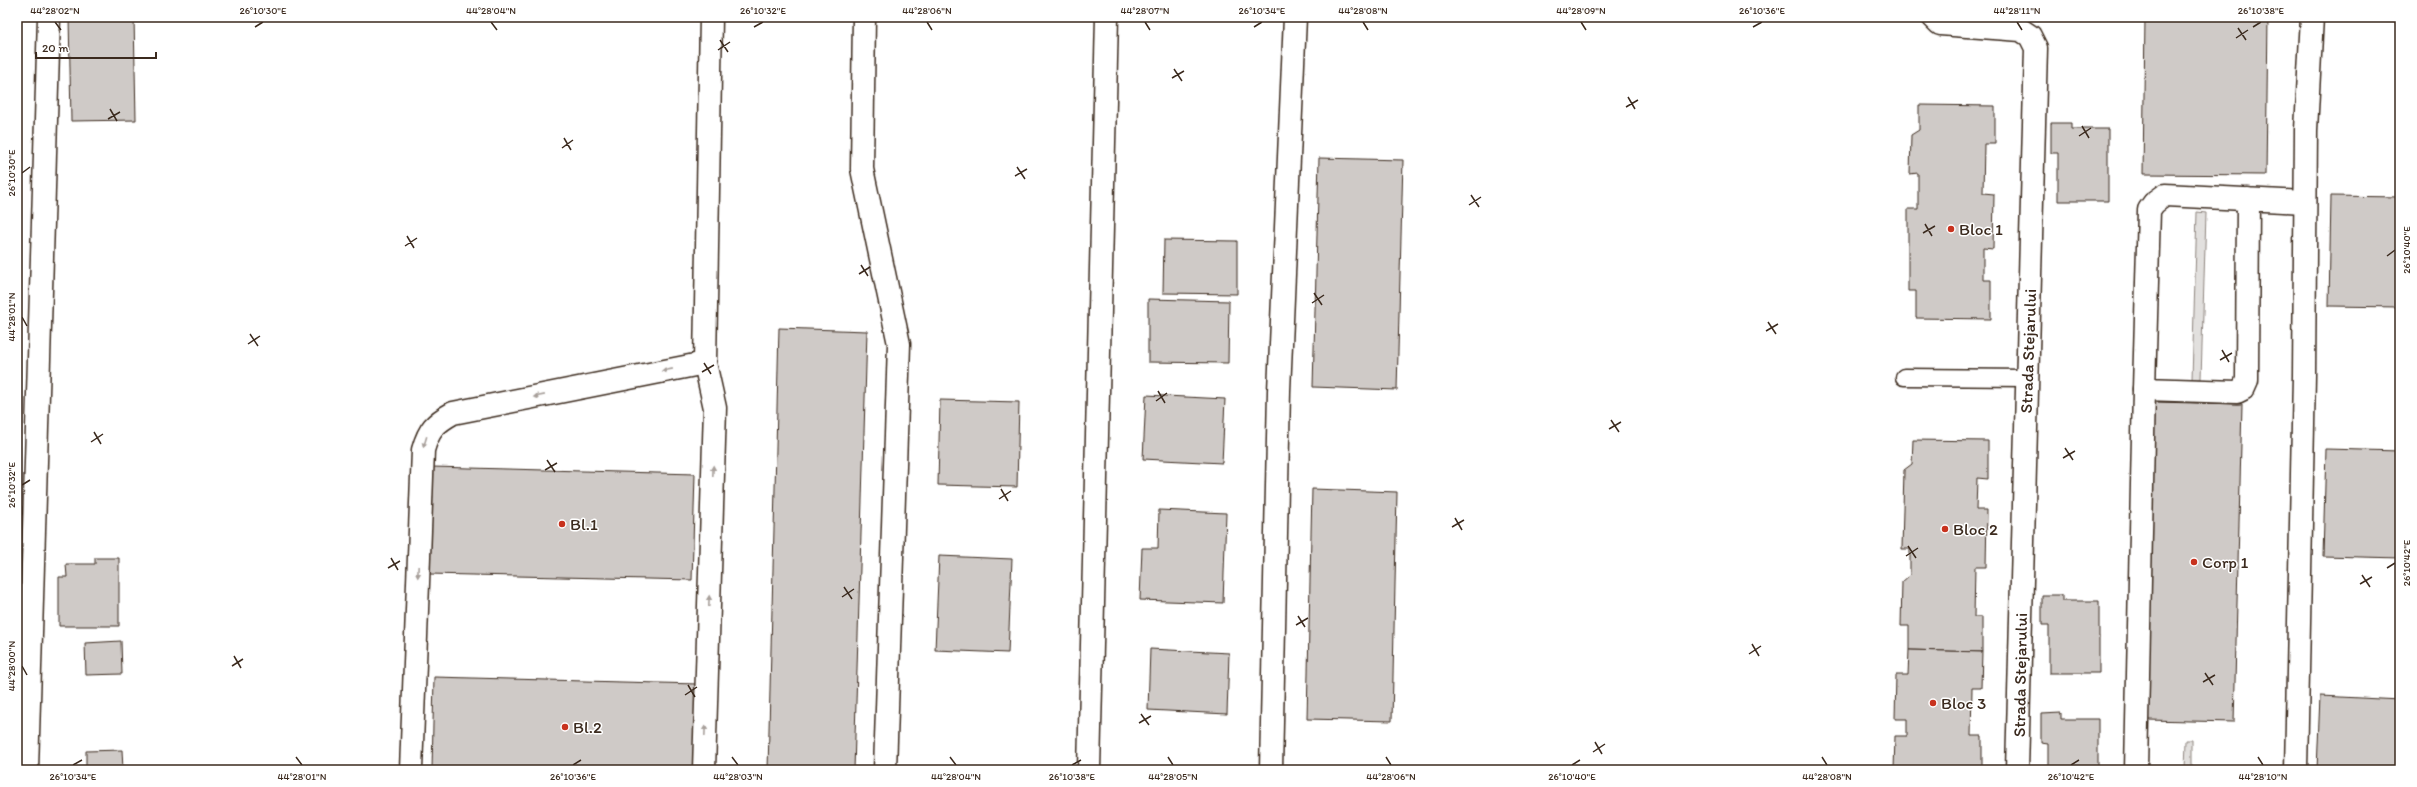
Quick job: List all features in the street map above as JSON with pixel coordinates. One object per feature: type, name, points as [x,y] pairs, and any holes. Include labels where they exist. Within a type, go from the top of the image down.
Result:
[{"type":"street","points":[[27,770],[49,17]]},
{"type":"street","points":[[704,770],[715,408],[705,363],[711,17]]},
{"type":"street","points":[[864,17],[862,169],[899,344],[885,770]]},
{"type":"street","points":[[1089,770],[1107,17]]},
{"type":"street","points":[[1271,770],[1279,391],[1294,17]]},
{"type":"street","name":"Strada Stejarului","points":[[1933,17],[1940,24],[2021,30],[2030,36],[2036,48],[2018,770]]},
{"type":"street","points":[[2296,770],[2306,130],[2312,17]]},
{"type":"street","points":[[2136,770],[2149,210],[2154,202],[2165,196],[2306,202]]},
{"type":"street","points":[[2144,389],[2237,392],[2243,389],[2247,380],[2248,199]]},
{"type":"street","points":[[411,770],[423,450],[428,433],[439,421],[454,413],[705,363]]},
{"type":"lane","points":[[1904,377],[2027,378]]},
{"type":"shaded area","points":[[2197,212],[2206,213],[2201,379],[2192,379]]},
{"type":"shaded area","points":[[2186,740],[2192,740],[2192,770],[2185,770]]},
{"type":"building","points":[[69,17],[134,17],[136,120],[71,121]]},
{"type":"building","points":[[2145,17],[2268,17],[2266,175],[2143,174]]},
{"type":"building","points":[[2366,17],[2400,17],[2400,22],[2366,21]]},
{"type":"building","name":"Bloc 1","points":[[1919,105],[1995,106],[1995,144],[1984,144],[1983,193],[1994,194],[1993,249],[1983,248],[1983,280],[1991,280],[1991,319],[1916,318],[1916,291],[1908,291],[1908,209],[1918,209],[1918,173],[1910,174],[1911,135],[1919,130]]},
{"type":"building","points":[[2051,123],[2071,123],[2071,129],[2108,129],[2108,201],[2058,201],[2058,153],[2051,153]]},
{"type":"building","points":[[1319,158],[1403,160],[1397,390],[1313,387]]},
{"type":"building","points":[[2331,196],[2400,197],[2400,307],[2329,306]]},
{"type":"building","points":[[1164,240],[1237,241],[1237,294],[1163,293]]},
{"type":"building","points":[[1148,299],[1229,301],[1228,363],[1148,362]]},
{"type":"building","points":[[779,328],[867,331],[854,770],[768,770]]},
{"type":"building","points":[[1146,395],[1225,399],[1222,463],[1143,459]]},
{"type":"building","points":[[940,400],[1019,402],[1017,487],[938,485]]},
{"type":"building","name":"Corp 1","points":[[2154,402],[2242,404],[2234,722],[2147,720]]},
{"type":"building","name":"Bloc 2","points":[[1913,440],[1988,441],[1988,479],[1977,478],[1976,510],[1987,510],[1986,567],[1975,567],[1974,617],[1982,617],[1982,652],[1909,650],[1909,626],[1901,626],[1902,582],[1910,575],[1910,549],[1902,549],[1904,470],[1912,464]]},
{"type":"building","points":[[2326,449],[2400,451],[2400,558],[2323,556]]},
{"type":"building","name":"Bl.1","points":[[432,467],[695,474],[692,580],[429,574]]},
{"type":"building","points":[[1312,489],[1397,492],[1392,721],[1307,719]]},
{"type":"building","points":[[1159,510],[1226,513],[1223,603],[1140,600],[1142,548],[1158,548]]},
{"type":"building","points":[[939,556],[1012,559],[1008,653],[935,650]]},
{"type":"building","points":[[95,558],[119,558],[119,626],[59,626],[59,577],[67,577],[66,564],[95,564]]},
{"type":"building","points":[[2042,595],[2062,595],[2062,601],[2099,601],[2099,673],[2049,673],[2049,625],[2042,625]]},
{"type":"building","points":[[121,641],[122,674],[86,675],[85,643]]},
{"type":"building","points":[[1150,649],[1229,653],[1227,714],[1148,710]]},
{"type":"building","name":"Bloc 3","points":[[1909,650],[1982,652],[1981,688],[1972,688],[1971,736],[1982,736],[1982,770],[1894,770],[1895,736],[1907,736],[1907,719],[1895,719],[1896,675],[1908,675]]},
{"type":"building","name":"Bl.2","points":[[434,677],[697,684],[695,770],[432,770]]},
{"type":"building","points":[[2320,696],[2400,700],[2400,770],[2317,770]]},
{"type":"building","points":[[2061,713],[2061,719],[2098,719],[2098,770],[2048,770],[2048,744],[2041,743],[2041,714]]},
{"type":"building","points":[[122,750],[123,770],[86,770],[86,751]]},
{"type":"place","name":"Bloc 1","points":[[1951,229]]},
{"type":"place","name":"Bl.1","points":[[562,524]]},
{"type":"place","name":"Bloc 2","points":[[1945,529]]},
{"type":"place","name":"Corp 1","points":[[2194,562]]},
{"type":"place","name":"Bloc 3","points":[[1933,703]]},
{"type":"place","name":"Bl.2","points":[[565,727]]}]
